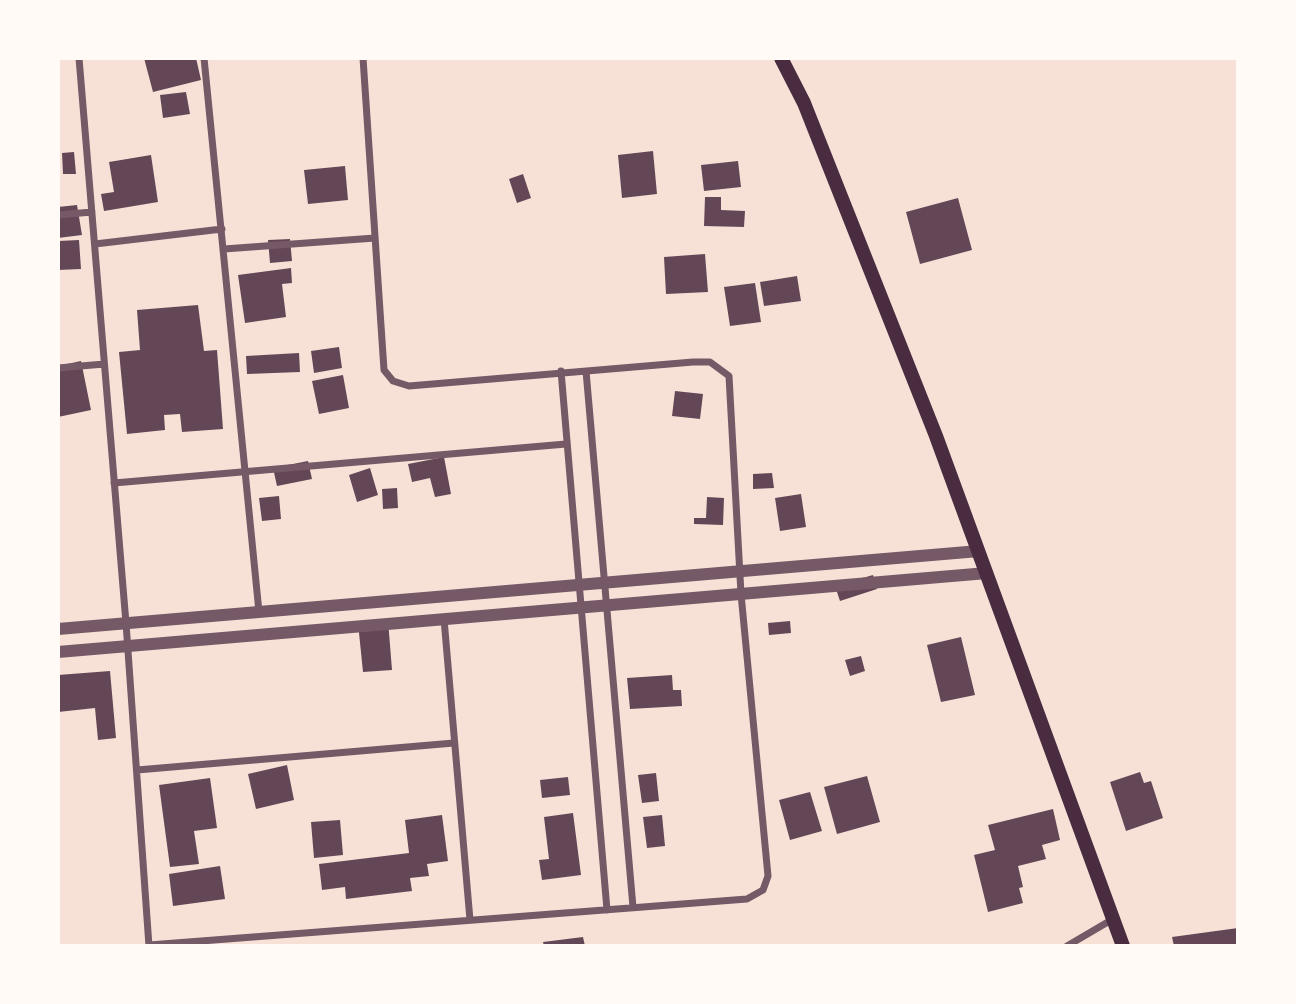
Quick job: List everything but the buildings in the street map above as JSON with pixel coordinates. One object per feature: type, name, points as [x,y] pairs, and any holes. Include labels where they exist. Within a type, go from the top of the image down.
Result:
[{"type":"main road","points":[[780,58],[804,103],[979,551],[1123,946]]},
{"type":"street","points":[[79,58],[127,623],[149,946],[747,898],[763,890],[768,876],[741,594],[742,571],[729,376],[710,362],[561,371],[408,386],[393,381],[384,370],[363,58]]},
{"type":"street","points":[[204,58],[259,612]]},
{"type":"street","points":[[58,215],[92,212]]},
{"type":"street","points":[[95,244],[222,229]]},
{"type":"street","points":[[224,249],[375,239]]},
{"type":"street","points":[[58,368],[104,364]]},
{"type":"street","points":[[561,371],[607,910]]},
{"type":"street","points":[[586,371],[633,907]]},
{"type":"street","points":[[114,483],[566,444]]},
{"type":"street","points":[[58,629],[979,551]]},
{"type":"street","points":[[58,652],[987,573]]},
{"type":"street","points":[[444,619],[470,920]]},
{"type":"street","points":[[137,770],[454,743]]},
{"type":"street","points":[[1067,946],[1113,919]]}]
